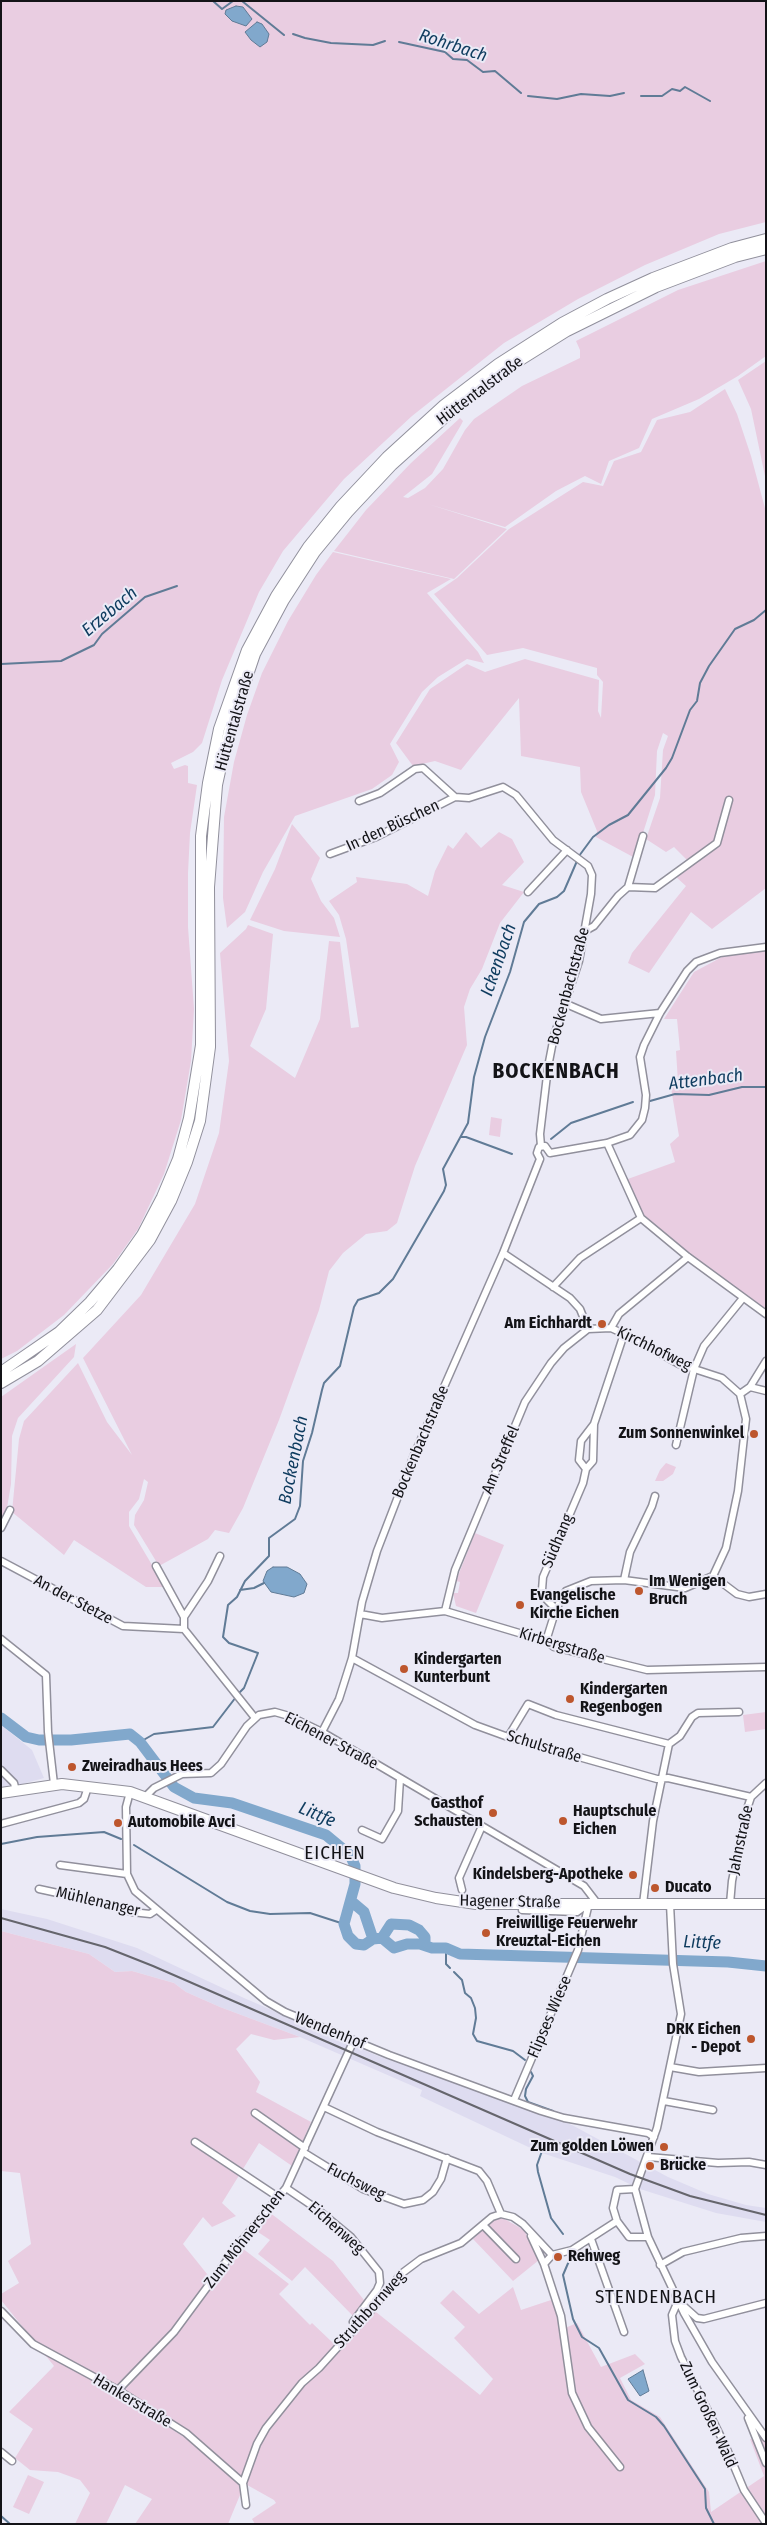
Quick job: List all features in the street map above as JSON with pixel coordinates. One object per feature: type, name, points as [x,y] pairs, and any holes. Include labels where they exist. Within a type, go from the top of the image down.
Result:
[{"type":"main road","name":"Hüttentalstraße","points":[[1,1372],[59,1332],[90,1302],[118,1269],[142,1235],[162,1197],[178,1159],[189,1118],[200,1045],[201,836],[208,783],[219,729],[247,650],[276,596],[308,547],[341,506],[386,457],[444,405],[498,364],[562,323],[653,278],[732,248],[766,239]]},
{"type":"main road","name":"Hüttentalstraße","points":[[1,1383],[38,1360],[97,1310],[150,1240],[171,1201],[187,1162],[200,1122],[210,1047],[209,888],[212,837],[219,776],[229,731],[255,654],[284,600],[315,552],[348,512],[392,465],[451,412],[503,371],[567,331],[638,295],[735,257],[766,249]]},
{"type":"main road","name":"Hagener Straße","points":[[1,1793],[54,1784],[130,1792],[367,1878],[436,1898],[476,1904],[766,1904]]},
{"type":"street","points":[[359,801],[380,793],[415,769],[423,768],[455,797]]},
{"type":"street","name":"Bockenbachstraße","points":[[455,797],[469,798],[497,788],[509,790],[553,840],[588,866],[592,875],[579,961],[564,1003],[548,1067],[540,1134],[541,1146]]},
{"type":"street","name":"In den Büschen","points":[[330,854],[376,837],[455,797]]},
{"type":"street","points":[[628,888],[655,888],[716,843],[729,800]]},
{"type":"street","points":[[585,931],[594,926],[618,896],[628,888],[643,836]]},
{"type":"street","points":[[528,892],[567,850]]},
{"type":"street","points":[[550,1153],[607,1143],[630,1135],[642,1120],[646,1095],[640,1057],[660,1013],[687,971],[696,962],[720,953],[766,947]]},
{"type":"street","points":[[564,1003],[601,1019],[660,1013]]},
{"type":"street","points":[[607,1143],[641,1218],[688,1257],[766,1314]]},
{"type":"street","points":[[541,1146],[547,1147],[550,1153],[547,1159],[540,1159],[536,1153],[541,1146]]},
{"type":"street","name":"Bockenbachstraße","points":[[322,1732],[339,1699],[352,1658],[360,1614],[377,1550],[411,1464],[503,1254],[540,1159]]},
{"type":"street","points":[[553,1287],[580,1258],[641,1218]]},
{"type":"street","points":[[503,1254],[576,1303],[588,1329]]},
{"type":"street","points":[[611,1328],[619,1314],[688,1257]]},
{"type":"street","points":[[676,1444],[694,1369],[704,1346],[743,1298]]},
{"type":"street","name":"Kirchhofweg","points":[[588,1329],[611,1328],[679,1364],[722,1378],[740,1394]]},
{"type":"street","name":"Am Streffel","points":[[445,1611],[455,1570],[526,1402],[550,1363],[564,1348],[588,1329]]},
{"type":"street","name":"Südhang","points":[[586,1469],[579,1460],[581,1441],[594,1424],[624,1334]]},
{"type":"street","points":[[546,1641],[556,1610],[566,1591],[591,1581],[624,1580],[685,1588],[713,1576],[726,1548],[738,1491],[746,1419],[740,1394],[750,1387],[766,1361]]},
{"type":"street","points":[[750,1387],[766,1391]]},
{"type":"street","name":"Südhang","points":[[556,1610],[546,1599],[542,1590],[543,1577],[583,1483],[586,1469],[593,1461],[596,1442],[594,1424]]},
{"type":"street","points":[[624,1580],[630,1552],[655,1496]]},
{"type":"street","points":[[1,1528],[10,1510]]},
{"type":"street","points":[[184,1617],[208,1581],[220,1556]]},
{"type":"street","name":"An der Stetze","points":[[1,1561],[123,1626],[184,1630]]},
{"type":"street","points":[[145,1797],[176,1776],[211,1773],[221,1764],[247,1726],[255,1718],[184,1630],[184,1617],[156,1566]]},
{"type":"street","points":[[713,1576],[737,1594],[749,1597],[766,1594]]},
{"type":"street","name":"Kirbergstraße","points":[[360,1614],[382,1618],[445,1611],[546,1641],[554,1647],[647,1670],[766,1667]]},
{"type":"street","points":[[1,1639],[46,1675],[48,1732],[54,1784]]},
{"type":"street","name":"Schulstraße","points":[[352,1658],[475,1725],[508,1737],[641,1775],[751,1796]]},
{"type":"street","points":[[508,1737],[528,1704],[556,1715],[669,1744]]},
{"type":"street","name":"Eichener Straße","points":[[255,1718],[264,1713],[276,1712],[289,1716],[322,1732],[584,1886],[593,1903]]},
{"type":"street","points":[[643,1904],[649,1845],[669,1744],[680,1736],[692,1717],[698,1713],[740,1712]]},
{"type":"street","points":[[1,1770],[14,1783],[16,1791]]},
{"type":"street","points":[[362,1830],[382,1838],[398,1811],[400,1779]]},
{"type":"street","name":"Jahnstraße","points":[[730,1904],[739,1844],[751,1796],[766,1783]]},
{"type":"street","points":[[1,1824],[79,1803],[84,1799],[88,1787]]},
{"type":"street","name":"Wendenhof","points":[[130,1792],[126,1807],[128,1874],[135,1891],[266,2001],[285,2012],[430,2071],[564,2118],[629,2129],[654,2137]]},
{"type":"street","points":[[462,1890],[459,1878],[482,1826]]},
{"type":"street","points":[[60,1865],[128,1874]]},
{"type":"street","name":"Mühlenanger","points":[[39,1889],[90,1900],[132,1912],[150,1914],[156,1910]]},
{"type":"street","name":"Hagener Straße","points":[[522,1910],[577,1912],[593,1903]]},
{"type":"street","name":"Flipses Wiese","points":[[514,2100],[578,1950],[593,1903]]},
{"type":"street","points":[[670,1904],[672,1955],[681,2014],[664,2101],[648,2158],[635,2189],[648,2237],[678,2301],[712,2362],[766,2438]]},
{"type":"street","name":"Zum Möhnerschen","points":[[118,2390],[174,2332],[286,2188],[354,2040]]},
{"type":"street","points":[[670,2067],[699,2072],[766,2068]]},
{"type":"street","points":[[664,2101],[713,2110]]},
{"type":"street","points":[[324,2107],[377,2132],[447,2158],[482,2174],[501,2214],[513,2217],[527,2228],[552,2255]]},
{"type":"street","name":"Fuchsweg","points":[[255,2112],[304,2150],[363,2188],[404,2204],[423,2200],[433,2192],[438,2186],[447,2158]]},
{"type":"street","points":[[195,2142],[278,2197]]},
{"type":"street","points":[[648,2158],[718,2163],[749,2162],[766,2165]]},
{"type":"street","name":"Eichenweg","points":[[286,2188],[318,2209],[351,2237],[379,2272],[380,2283],[377,2290],[353,2322],[356,2325]]},
{"type":"street","points":[[635,2189],[617,2190],[613,2208],[617,2221],[629,2237],[648,2237]]},
{"type":"street","name":"Struthbornweg","points":[[243,2483],[257,2444],[266,2428],[302,2383],[319,2368],[375,2306],[400,2274],[421,2259],[461,2243],[492,2217],[501,2214]]},
{"type":"street","points":[[544,2264],[552,2255],[572,2250],[592,2239],[617,2221]]},
{"type":"street","points":[[483,2225],[516,2259]]},
{"type":"street","points":[[527,2228],[544,2264],[561,2316],[572,2393],[588,2427],[620,2467]]},
{"type":"street","points":[[660,2265],[683,2252],[741,2238],[766,2236]]},
{"type":"street","points":[[592,2239],[624,2332]]},
{"type":"street","points":[[678,2301],[697,2318],[704,2319],[766,2303]]},
{"type":"street","name":"Zum Großen Wald","points":[[678,2301],[672,2315],[675,2341],[681,2358],[726,2447],[744,2490],[766,2523]]},
{"type":"street","name":"Hankerstraße","points":[[1,2311],[33,2344],[118,2390],[186,2433],[243,2483]]},
{"type":"street","points":[[745,2410],[766,2463]]},
{"type":"street","points":[[1,2452],[12,2461]]},
{"type":"street","points":[[243,2483],[246,2505]]},
{"type":"shaded area","points":[[1,1],[766,1],[766,222],[719,234],[645,265],[578,299],[504,343],[412,416],[344,479],[283,551],[259,592],[222,680],[202,743],[193,752],[171,763],[174,769],[185,765],[188,766],[188,783],[197,785],[190,833],[188,873],[188,927],[194,1009],[191,1061],[181,1120],[164,1174],[138,1229],[113,1264],[64,1315],[17,1351],[1,1359]]},
{"type":"shaded area","points":[[766,261],[766,356],[738,376],[699,399],[652,419],[639,448],[609,461],[601,484],[585,476],[556,491],[505,527],[428,504],[507,529],[454,579],[334,551],[366,510],[411,463],[460,418],[463,421],[461,425],[432,474],[403,497],[408,498],[425,488],[443,469],[465,430],[474,419],[522,386],[580,358],[580,350],[576,341],[678,290]]},
{"type":"shaded area","points":[[766,361],[766,481],[751,409],[738,380]]},
{"type":"shaded area","points":[[725,389],[737,414],[751,456],[766,512],[766,888],[712,929],[691,912],[649,973],[628,963],[632,953],[686,886],[676,877],[689,862],[674,847],[666,852],[646,839],[660,798],[663,750],[668,736],[663,733],[657,751],[655,795],[635,858],[596,837],[597,831],[581,792],[580,767],[521,756],[519,698],[461,770],[435,761],[413,766],[396,743],[430,689],[467,664],[485,672],[525,659],[599,680],[598,711],[601,718],[603,682],[597,675],[597,668],[523,648],[487,655],[434,594],[457,578],[509,529],[583,482],[603,486],[614,461],[641,452],[657,420],[690,412]]},
{"type":"shaded area","points":[[333,552],[451,579],[427,593],[478,652],[484,663],[467,659],[438,677],[422,692],[390,744],[399,762],[392,775],[372,789],[295,816],[263,872],[245,912],[227,928],[223,898],[224,817],[234,762],[247,715],[262,673],[288,621],[316,575]]},
{"type":"shaded area","points":[[292,824],[320,858],[311,879],[321,901],[334,918],[340,937],[284,931],[250,920],[275,869]]},
{"type":"shaded area","points":[[466,832],[481,848],[499,832],[512,839],[524,862],[502,885],[524,892],[500,923],[482,969],[470,989],[464,1007],[467,1045],[415,1166],[397,1223],[387,1231],[366,1234],[343,1253],[329,1271],[319,1310],[279,1420],[243,1508],[229,1533],[215,1530],[208,1539],[159,1566],[134,1525],[135,1515],[144,1500],[148,1482],[144,1479],[139,1499],[129,1512],[129,1526],[165,1587],[146,1587],[74,1540],[64,1555],[12,1512],[19,1439],[24,1421],[78,1363],[107,1422],[132,1455],[83,1358],[141,1295],[195,1204],[219,1133],[229,1061],[220,953],[248,925],[273,934],[266,1009],[250,1046],[295,1078],[320,1019],[329,941],[340,942],[351,1028],[359,1027],[346,939],[339,915],[329,901],[357,882],[356,877],[407,884],[428,896],[435,871],[448,845],[453,849]]},
{"type":"shaded area","points":[[766,950],[766,1309],[689,1254],[641,1215],[625,1180],[675,1162],[670,1144],[679,1136],[671,1088],[678,1082],[676,1051],[680,1050],[677,1019],[664,1019],[694,972],[722,957]]},
{"type":"shaded area","points":[[491,1117],[502,1119],[500,1137],[489,1135]]},
{"type":"shaded area","points":[[76,1344],[74,1357],[18,1418],[12,1436],[11,1484],[7,1508],[1,1522],[1,1397]]},
{"type":"shaded area","points":[[666,1463],[676,1467],[673,1474],[663,1481],[655,1481],[660,1470]]},
{"type":"shaded area","points":[[475,1533],[504,1545],[476,1613],[456,1606],[453,1593],[458,1593],[460,1582],[456,1581]]},
{"type":"shaded area","points":[[766,1712],[766,1729],[745,1732],[743,1715]]},
{"type":"shaded area","points":[[1,1725],[32,1750],[44,1778],[1,1790]]},
{"type":"shaded area","points":[[1,1909],[47,1919],[137,1948],[244,1998],[378,2056],[572,2125],[668,2177],[708,2194],[746,2205],[766,2208],[766,2222],[716,2213],[640,2189],[615,2177],[539,2152],[420,2096],[422,2090],[300,2037],[220,2007],[186,1992],[174,1983],[132,1971],[115,1972],[89,1954],[1,1931]]},
{"type":"shaded area","points":[[1,1931],[89,1954],[115,1972],[132,1971],[174,1983],[186,1992],[220,2007],[300,2037],[274,2040],[251,2034],[236,2049],[260,2082],[256,2092],[311,2122],[292,2166],[259,2143],[222,2203],[236,2216],[212,2227],[203,2217],[183,2244],[211,2279],[171,2331],[117,2393],[184,2437],[240,2484],[240,2495],[228,2524],[135,2524],[152,2499],[125,2485],[106,2524],[75,2524],[90,2493],[80,2480],[58,2472],[30,2470],[15,2458],[33,2429],[9,2412],[54,2366],[1,2300],[1,2294],[19,2283],[8,2261],[31,2244],[20,2173],[1,2171]]},
{"type":"shaded area","points":[[269,2212],[333,2261],[364,2300],[353,2316],[305,2267],[292,2281],[258,2254],[270,2240],[255,2230]]},
{"type":"shaded area","points":[[501,2217],[524,2230],[539,2260],[513,2281],[473,2239],[494,2219]]},
{"type":"shaded area","points":[[242,2248],[289,2284],[279,2294],[310,2325],[312,2323],[332,2342],[376,2312],[480,2395],[493,2379],[454,2338],[465,2327],[440,2303],[453,2290],[479,2314],[513,2287],[521,2310],[551,2300],[565,2328],[577,2323],[601,2367],[635,2354],[645,2364],[620,2378],[631,2400],[660,2417],[709,2492],[711,2512],[764,2476],[750,2439],[766,2440],[766,2524],[255,2524],[252,2519],[276,2503],[274,2500],[249,2486],[124,2390],[176,2335]]},
{"type":"shaded area","points":[[28,2475],[44,2482],[29,2514],[13,2507]]},
{"type":"water","points":[[236,6],[243,7],[252,19],[246,26],[232,21],[225,14],[226,10]]},
{"type":"water","points":[[257,22],[262,24],[269,34],[267,42],[260,47],[245,32]]},
{"type":"water","points":[[273,1567],[287,1567],[300,1574],[307,1584],[304,1593],[294,1597],[271,1592],[263,1581],[267,1571]]},
{"type":"water","points":[[643,2370],[649,2391],[640,2396],[628,2379]]},
{"type":"waterway","name":"Rohrbach","points":[[213,1],[222,9],[233,1]]},
{"type":"waterway","name":"Rohrbach","points":[[242,1],[284,35]]},
{"type":"waterway","name":"Rohrbach","points":[[293,34],[331,43],[373,45],[385,41]]},
{"type":"waterway","name":"Rohrbach","points":[[399,42],[445,52],[453,59],[467,60],[483,72],[495,71],[521,93]]},
{"type":"waterway","name":"Rohrbach","points":[[641,96],[662,96],[672,89],[680,91],[685,87],[710,101]]},
{"type":"waterway","name":"Rohrbach","points":[[528,96],[557,99],[581,94],[610,96],[624,93]]},
{"type":"waterway","name":"Erzebach","points":[[1,664],[61,661],[94,645],[102,634],[145,597],[177,586]]},
{"type":"waterway","name":"Ickenbach","points":[[579,856],[593,837],[609,825],[628,815],[666,768],[672,758],[690,710],[697,701],[700,683],[709,666],[735,629],[754,620],[766,610]]},
{"type":"waterway","name":"Bockenbach","points":[[239,1693],[244,1688],[258,1653],[229,1643],[223,1637],[228,1605],[237,1597],[245,1581],[269,1556],[269,1538],[295,1519],[300,1506],[303,1461],[322,1390],[324,1383],[340,1366],[354,1307],[358,1300],[379,1293],[393,1279],[444,1191],[446,1185],[443,1169],[468,1123],[474,1077],[485,1037],[510,972],[524,922],[539,904],[557,897],[564,891],[577,861]]},
{"type":"waterway","name":"Attenbach","points":[[650,1101],[675,1094],[709,1095],[742,1087],[766,1087]]},
{"type":"waterway","name":"Attenbach","points":[[551,1139],[571,1123],[633,1102]]},
{"type":"waterway","name":"Attenbach","points":[[461,1137],[466,1137],[512,1154]]},
{"type":"waterway","points":[[240,1590],[254,1588],[264,1583]]},
{"type":"waterway","name":"Bockenbach","points":[[140,1742],[154,1734],[213,1727],[236,1697]]},
{"type":"waterway","name":"Littfe","points":[[1,1718],[26,1737],[39,1740],[71,1740],[130,1734],[140,1742],[174,1787],[194,1798],[232,1803],[326,1835],[350,1855],[355,1866],[355,1884],[344,1924],[348,1936],[356,1944],[364,1945],[373,1939],[382,1938],[394,1948],[407,1944],[420,1944],[432,1948],[446,1948],[460,1954],[728,1962],[766,1966]]},
{"type":"waterway","points":[[1,1844],[37,1837],[104,1832],[121,1839]]},
{"type":"waterway","points":[[134,1845],[227,1902],[250,1911],[270,1914],[310,1913],[344,1924]]},
{"type":"waterway","points":[[351,1901],[364,1912],[373,1939]]},
{"type":"waterway","points":[[382,1938],[391,1924],[409,1925],[419,1930],[425,1937],[425,1945]]},
{"type":"waterway","points":[[446,1948],[446,1964],[450,1968]]},
{"type":"waterway","points":[[454,1972],[462,1980],[465,1993],[471,1998],[475,2008],[476,2018],[473,2034],[477,2041],[513,2051],[525,2060]]},
{"type":"waterway","points":[[531,2072],[533,2076],[526,2089],[525,2096],[528,2102],[553,2111]]},
{"type":"waterway","points":[[542,2151],[537,2165],[538,2172],[551,2218],[563,2234]]},
{"type":"waterway","points":[[572,2254],[563,2275],[573,2319],[582,2337],[599,2348],[628,2400],[656,2417],[664,2426],[705,2489],[706,2508],[714,2524]]},
{"type":"waterway","points":[[1,2516],[10,2524]]},
{"type":"waterway","points":[[10,2524],[29,2524]]},
{"type":"railway","points":[[1,1918],[105,1947],[153,1966],[630,2174],[690,2196],[766,2215]]},
{"type":"place","name":"Am Eichhardt","points":[[602,1324]]},
{"type":"place","name":"Zum Sonnenwinkel","points":[[754,1434]]},
{"type":"place","name":"Im Wenigen Bruch","points":[[639,1591]]},
{"type":"place","name":"Evangelische Kirche Eichen","points":[[520,1605]]},
{"type":"place","name":"Kindergarten Kunterbunt","points":[[404,1669]]},
{"type":"place","name":"Kindergarten Regenbogen","points":[[570,1699]]},
{"type":"place","name":"Zweiradhaus Hees","points":[[72,1767]]},
{"type":"place","name":"Gasthof Schausten","points":[[493,1813]]},
{"type":"place","name":"Hauptschule Eichen","points":[[563,1821]]},
{"type":"place","name":"Automobile Avci","points":[[118,1823]]},
{"type":"place","name":"Kindelsberg-Apotheke","points":[[633,1875]]},
{"type":"place","name":"Ducato","points":[[655,1888]]},
{"type":"place","name":"Freiwillige Feuerwehr Kreuztal-Eichen","points":[[486,1933]]},
{"type":"place","name":"DRK Eichen - Depot","points":[[751,2039]]},
{"type":"place","name":"Zum golden Löwen","points":[[664,2147]]},
{"type":"place","name":"Brücke","points":[[650,2166]]},
{"type":"place","name":"Rehweg","points":[[558,2257]]},
{"type":"district","name":"BOCKENBACH","points":[[556,1072]]},
{"type":"district","name":"EICHEN","points":[[335,1854]]},
{"type":"district","name":"STENDENBACH","points":[[656,2298]]}]
